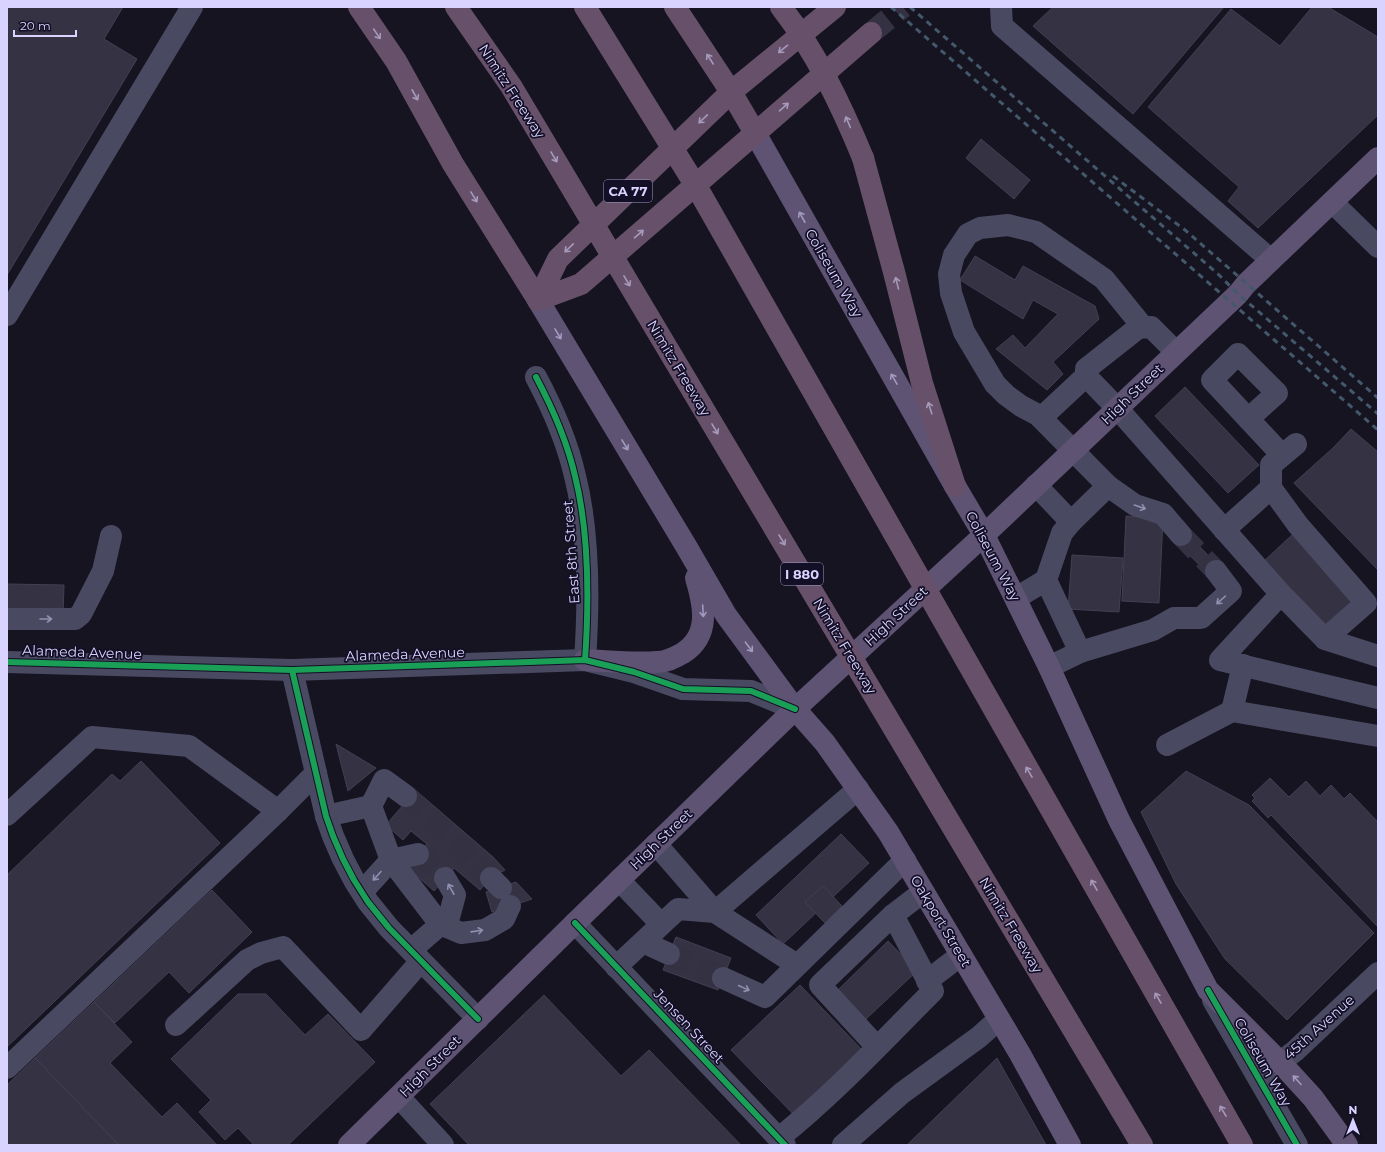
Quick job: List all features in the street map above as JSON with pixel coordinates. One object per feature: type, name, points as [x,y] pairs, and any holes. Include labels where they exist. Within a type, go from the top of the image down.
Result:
[{"type":"highway","points":[[359,7],[396,61],[453,164],[538,300]]},
{"type":"highway","name":"Nimitz Freeway","points":[[456,7],[511,86],[1142,1145]]},
{"type":"highway","points":[[585,7],[699,191],[1242,1145]]},
{"type":"highway","points":[[675,7],[732,92],[755,133]]},
{"type":"highway","points":[[781,7],[813,54],[844,114],[863,158],[922,383],[955,486]]},
{"type":"highway","name":"CA 77","points":[[538,300],[558,259],[732,92],[835,7]]},
{"type":"highway","name":"CA 77","points":[[538,300],[581,284],[871,33]]},
{"type":"main road","name":"Coliseum Way","points":[[755,133],[984,535],[1049,667],[1119,820],[1208,990],[1280,1062],[1313,1098]]},
{"type":"main road","name":"High Street","points":[[349,1145],[796,709],[1074,450],[1378,158]]},
{"type":"main road","points":[[538,300],[686,546],[701,594],[704,610],[703,626],[697,640],[688,650],[673,659],[657,662],[585,660]]},
{"type":"main road","name":"Oakport Street","points":[[686,546],[726,615],[796,709],[825,743],[888,832],[1020,1054],[1070,1145]]},
{"type":"main road","points":[[1313,1098],[1347,1145]]},
{"type":"street","points":[[7,315],[192,7]]},
{"type":"street","points":[[1001,7],[1002,26],[1271,260]]},
{"type":"street","points":[[1332,202],[1378,247]]},
{"type":"street","points":[[1143,326],[1104,279],[1036,232],[1008,225],[980,228],[968,234],[954,254],[949,274],[950,293],[964,332],[995,384],[1020,406],[1038,415],[1108,486],[1134,505],[1163,514],[1181,535]]},
{"type":"street","points":[[1176,352],[1152,327],[1143,326],[1138,328],[1086,368],[1086,376],[1117,408],[1281,594],[1325,639],[1377,654]]},
{"type":"street","points":[[1041,418],[1086,376]]},
{"type":"street","name":"East 8th Street","points":[[536,378],[553,410],[566,442],[576,476],[581,506],[585,551],[587,606],[585,660]]},
{"type":"street","points":[[1248,419],[1289,449],[1271,465],[1271,488],[1298,525],[1366,603],[1325,639]]},
{"type":"street","points":[[1036,485],[1071,522]]},
{"type":"street","points":[[1016,598],[1046,580],[1062,532],[1108,486]]},
{"type":"street","points":[[1224,530],[1271,488]]},
{"type":"street","points":[[7,619],[75,619],[81,614],[102,571],[111,536]]},
{"type":"street","points":[[1049,667],[1080,652],[1153,630],[1174,618],[1201,618],[1231,591],[1216,571]]},
{"type":"street","points":[[1046,580],[1080,652]]},
{"type":"street","points":[[1281,594],[1220,660],[1378,698]]},
{"type":"street","name":"Alameda Avenue","points":[[7,662],[292,670],[585,660],[620,668],[682,689],[751,691],[796,709]]},
{"type":"street","points":[[1232,711],[1243,665]]},
{"type":"street","points":[[292,670],[326,816],[343,859],[362,892],[389,928],[478,1019]]},
{"type":"street","points":[[1167,745],[1232,711],[1378,736]]},
{"type":"street","points":[[7,815],[92,738],[189,746],[278,811]]},
{"type":"street","points":[[7,1068],[278,811],[316,773]]},
{"type":"street","points":[[406,796],[384,780],[371,806],[391,860],[440,924],[461,933],[485,930],[504,919],[501,890]]},
{"type":"street","points":[[616,967],[678,909],[715,912],[858,790]]},
{"type":"street","points":[[326,816],[371,806]]},
{"type":"street","points":[[656,844],[715,912],[797,965]]},
{"type":"street","points":[[362,892],[391,860],[418,854]]},
{"type":"street","points":[[723,978],[765,997],[905,860]]},
{"type":"street","points":[[176,1025],[247,960],[261,953],[283,947],[361,1030],[440,924],[449,917],[455,895],[445,878]]},
{"type":"street","points":[[619,880],[661,924]]},
{"type":"street","points":[[877,1047],[820,985],[892,915],[923,892]]},
{"type":"street","points":[[782,1142],[798,1123],[840,1084],[933,991],[892,915]]},
{"type":"street","name":"Jensen Street","points":[[575,923],[782,1142]]},
{"type":"street","points":[[643,942],[669,954]]},
{"type":"street","points":[[927,981],[961,955]]},
{"type":"street","name":"45th Avenue","points":[[1259,1079],[1295,1051],[1378,973]]},
{"type":"street","name":"Coliseum Way","points":[[1208,990],[1297,1145]]},
{"type":"street","points":[[843,1145],[902,1093],[979,1037],[999,1019]]},
{"type":"street","points":[[399,1097],[443,1145]]},
{"type":"street","name":"Coliseum Way","points":[[1313,1098],[1358,1145]]},
{"type":"building","points":[[7,7],[123,7],[104,39],[137,59],[7,275]]},
{"type":"building","points":[[1053,7],[1224,7],[1133,114],[1033,26]]},
{"type":"building","points":[[1312,7],[1328,7],[1378,37],[1378,115],[1258,228],[1228,201],[1239,187],[1148,107],[1231,9],[1280,46]]},
{"type":"building","points":[[981,139],[1030,180],[1014,199],[966,158]]},
{"type":"building","points":[[975,256],[1015,280],[1023,266],[1095,306],[1099,319],[1053,362],[1063,374],[1047,390],[996,349],[1013,335],[1025,348],[1058,314],[1033,300],[1023,319],[960,280]]},
{"type":"building","points":[[1185,387],[1259,465],[1228,493],[1155,416]]},
{"type":"building","points":[[1351,429],[1378,452],[1378,570],[1294,483],[1333,448]]},
{"type":"building","points":[[1126,516],[1163,518],[1159,603],[1122,601]]},
{"type":"building","points":[[1185,531],[1220,568],[1210,576],[1175,540]]},
{"type":"building","points":[[1293,534],[1355,600],[1327,627],[1264,561]]},
{"type":"building","points":[[1072,555],[1123,558],[1119,612],[1068,609]]},
{"type":"building","points":[[7,584],[64,585],[63,615],[7,614]]},
{"type":"building","points":[[336,744],[376,768],[348,791]]},
{"type":"building","points":[[141,761],[220,843],[7,1047],[7,875],[112,774],[120,781]]},
{"type":"building","points":[[1186,771],[1249,805],[1374,933],[1287,1020],[1225,959],[1176,884],[1141,812]]},
{"type":"building","points":[[1270,778],[1289,797],[1306,781],[1320,796],[1331,785],[1344,799],[1350,793],[1378,822],[1377,926],[1271,815],[1268,818],[1252,801],[1255,798],[1252,795]]},
{"type":"building","points":[[413,788],[493,857],[505,870],[490,878],[480,890],[454,868],[434,891],[407,867],[427,844],[411,831],[403,840],[386,825],[404,804]]},
{"type":"building","points":[[841,834],[869,863],[783,944],[756,915]]},
{"type":"building","points":[[516,882],[532,899],[492,912],[486,892]]},
{"type":"building","points":[[823,886],[842,906],[825,923],[805,902]]},
{"type":"building","points":[[212,890],[252,932],[189,993],[169,972],[115,1023],[94,1002]]},
{"type":"building","points":[[676,937],[731,958],[718,990],[663,970]]},
{"type":"building","points":[[888,941],[917,971],[866,1019],[838,990]]},
{"type":"building","points":[[800,985],[865,1053],[797,1118],[731,1050]]},
{"type":"building","points":[[238,994],[266,994],[305,1035],[328,1014],[375,1062],[288,1145],[254,1145],[238,1128],[225,1140],[199,1112],[211,1100],[171,1059]]},
{"type":"building","points":[[544,995],[621,1076],[649,1050],[741,1145],[469,1145],[430,1104]]},
{"type":"building","points":[[94,1002],[132,1042],[110,1063],[162,1117],[177,1103],[217,1145],[119,1145],[35,1058]]},
{"type":"building","points":[[35,1058],[119,1145],[7,1145],[7,1085]]},
{"type":"building","points":[[997,1058],[1046,1145],[907,1145]]},
{"type":"tunnel","points":[[871,33],[903,7]]},
{"type":"tunnel","points":[[1181,535],[1216,571]]},
{"type":"tunnel","points":[[406,796],[491,878]]},
{"type":"tunnel","points":[[418,854],[427,860],[445,878]]},
{"type":"tunnel","points":[[669,954],[723,978]]},
{"type":"railway","points":[[891,7],[1378,430]]},
{"type":"railway","points":[[910,7],[1218,274],[1238,294],[1378,414]]},
{"type":"railway","points":[[1113,176],[1185,230],[1378,398]]},
{"type":"cycle path","points":[[536,377],[554,413],[564,438],[572,463],[580,498],[587,567],[585,660]]},
{"type":"cycle path","points":[[7,662],[292,670],[585,660],[634,672],[683,689],[751,691],[795,709]]},
{"type":"cycle path","points":[[292,670],[326,816],[343,859],[354,880],[368,902],[389,928],[478,1019]]},
{"type":"cycle path","points":[[575,923],[785,1145]]},
{"type":"cycle path","points":[[1208,990],[1297,1145]]}]
